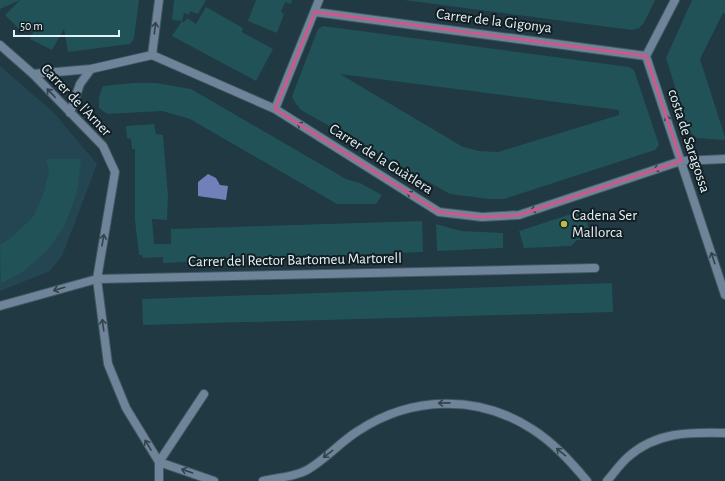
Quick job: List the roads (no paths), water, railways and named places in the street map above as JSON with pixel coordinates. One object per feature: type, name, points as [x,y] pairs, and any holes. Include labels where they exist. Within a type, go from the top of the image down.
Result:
[{"type":"street","points":[[33,74],[90,69],[152,55],[159,0]]},
{"type":"street","points":[[275,109],[319,0]]},
{"type":"street","points":[[646,56],[675,0]]},
{"type":"street","name":"Carrer de la Gigonya","points":[[315,12],[646,56]]},
{"type":"street","name":"Carrer de l'Arner","points":[[0,45],[33,74],[102,146],[115,172],[97,279],[108,364],[126,408],[159,462]]},
{"type":"street","name":"Carrer de la Guàtlera","points":[[152,55],[275,109],[439,212],[482,216],[519,215],[681,161],[725,159]]},
{"type":"street","name":"costa de Saragossa","points":[[646,56],[725,295]]},
{"type":"street","points":[[70,113],[80,84],[90,69]]},
{"type":"street","name":"Carrer del Rector Bartomeu Martorell","points":[[0,306],[97,279],[595,268]]},
{"type":"street","points":[[159,481],[159,462],[204,394]]},
{"type":"street","points":[[263,481],[304,472],[358,431],[401,410],[424,404],[446,403],[469,405],[500,414],[532,429],[566,456],[587,481]]},
{"type":"street","points":[[607,481],[627,457],[650,441],[671,435],[696,432],[725,433]]},
{"type":"street","points":[[159,462],[214,481]]},
{"type":"water","points":[[208,174],[216,178],[220,185],[228,186],[226,200],[198,196],[198,182]]},
{"type":"place","name":"Cadena Ser Mallorca","points":[[564,224]]}]
